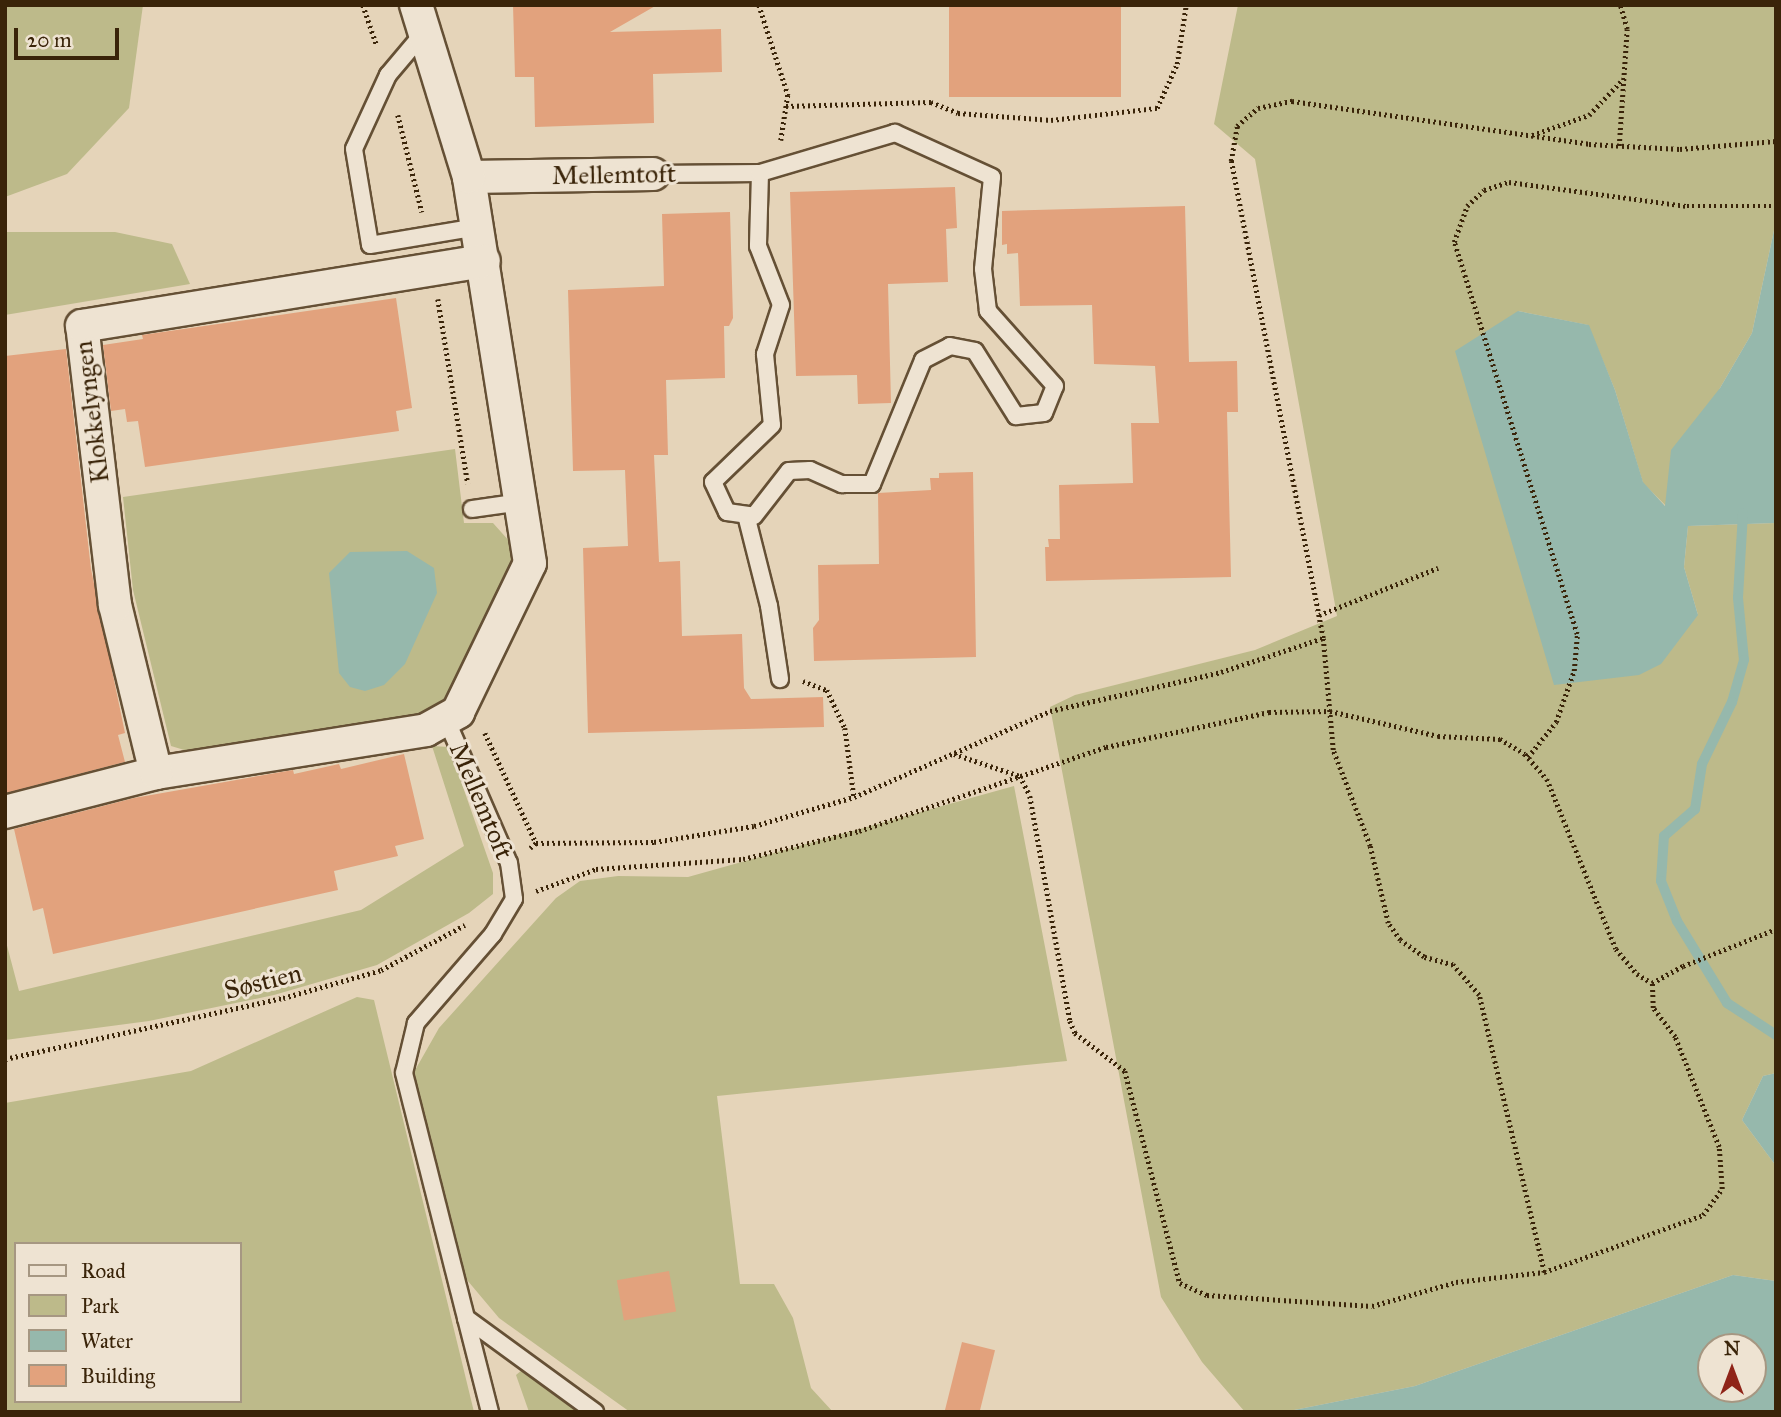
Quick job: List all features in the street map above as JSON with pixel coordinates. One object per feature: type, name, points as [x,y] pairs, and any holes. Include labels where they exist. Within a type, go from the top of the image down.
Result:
[{"type":"street","name":"Mellemtoft","points":[[421,18],[469,177],[530,563],[458,712],[446,719]]},
{"type":"street","name":"Mellemtoft","points":[[469,177],[653,174]]},
{"type":"street","name":"Klokkelyngen","points":[[156,773],[115,605],[82,326],[484,261]]},
{"type":"street","points":[[5,813],[156,773],[426,730],[446,719]]},
{"type":"lane","points":[[421,18],[388,75],[354,149],[370,245],[478,227]]},
{"type":"lane","name":"Mellemtoft","points":[[653,174],[767,170],[895,133],[992,177],[983,269],[988,311],[1055,386],[1044,414],[1016,416],[975,352],[950,346],[923,360],[872,484],[842,484],[810,470],[789,471],[754,516],[746,515]]},
{"type":"lane","points":[[767,170],[758,246],[781,305],[765,354],[772,425],[713,482],[727,512],[746,515],[769,607],[780,679]]},
{"type":"lane","points":[[472,509],[521,502]]},
{"type":"lane","name":"Mellemtoft","points":[[446,719],[509,863],[514,899]]},
{"type":"lane","points":[[490,1412],[404,1073],[416,1023],[493,934],[514,899]]},
{"type":"lane","points":[[466,1318],[596,1412]]},
{"type":"path","points":[[759,5],[788,95],[767,170]]},
{"type":"path","points":[[786,106],[931,102],[958,113],[1051,120],[1157,108],[1177,64],[1186,5]]},
{"type":"path","points":[[1619,146],[1627,29],[1620,5]]},
{"type":"path","points":[[1531,136],[1589,115],[1623,79]]},
{"type":"path","points":[[1544,1272],[1479,995],[1454,965],[1424,957],[1400,940],[1388,923],[1370,846],[1333,750],[1323,638],[1231,161],[1237,126],[1258,108],[1292,101],[1619,146],[1680,149],[1776,141]]},
{"type":"path","points":[[954,754],[1020,776],[1030,796],[1070,1021],[1075,1033],[1125,1072],[1180,1283],[1207,1295],[1372,1306],[1456,1282],[1544,1272],[1703,1215],[1722,1189],[1719,1147],[1675,1037],[1653,1008],[1652,983],[1616,949],[1547,779],[1528,757],[1556,722],[1574,671],[1577,634],[1454,242],[1467,206],[1484,190],[1509,182],[1687,206],[1776,206]]},
{"type":"path","points":[[1319,615],[1438,568]]},
{"type":"path","points":[[469,688],[491,703],[484,735],[536,843],[654,842],[754,826],[854,797],[1050,711],[1221,672],[1323,638]]},
{"type":"path","points":[[780,679],[814,682],[827,690],[845,728],[854,797]]},
{"type":"path","name":"Søstien","points":[[5,1059],[283,998],[381,970],[514,899],[596,869],[743,859],[859,831],[1106,747],[1269,712],[1330,711],[1438,736],[1500,739],[1528,757]]},
{"type":"path","points":[[1652,983],[1683,966],[1776,929]]},
{"type":"green space","points":[[5,5],[143,5],[129,108],[67,174],[5,197]]},
{"type":"green space","points":[[1238,5],[1776,5],[1776,221],[1752,333],[1720,388],[1666,506],[1643,483],[1615,390],[1588,325],[1518,311],[1698,615],[1684,567],[1688,526],[1776,523],[1776,1073],[1763,1076],[1742,1120],[1776,1166],[1776,1281],[1733,1275],[1415,1386],[1284,1412],[1245,1412],[1202,1362],[1161,1297],[1050,707],[1075,695],[1255,650],[1337,616],[1255,159],[1214,124]]},
{"type":"green space","points":[[5,232],[115,232],[172,244],[190,284],[5,315]]},
{"type":"green space","points":[[455,449],[464,523],[493,523],[510,542],[513,575],[439,712],[191,752],[171,746],[133,590],[123,497]]},
{"type":"green space","points":[[432,746],[449,747],[493,873],[493,894],[469,913],[377,965],[274,995],[149,1021],[5,1040],[5,938],[19,991],[361,910],[464,846]]},
{"type":"green space","points":[[1014,786],[1067,1061],[717,1096],[740,1284],[774,1284],[793,1318],[811,1388],[833,1412],[630,1412],[499,1318],[462,1274],[414,1072],[439,1028],[556,898],[580,881],[618,876],[688,877]]},
{"type":"green space","points":[[357,997],[374,1000],[474,1412],[5,1412],[5,1103],[191,1071]]},
{"type":"green space","points":[[522,1370],[581,1412],[529,1412],[516,1375]]},
{"type":"water","points":[[1776,221],[1776,523],[1688,526],[1684,567],[1698,615],[1661,664],[1639,675],[1554,685],[1455,351],[1518,311],[1589,325],[1615,390],[1643,482],[1665,506],[1671,450],[1720,388],[1752,333]]},
{"type":"water","points":[[407,551],[434,568],[437,593],[405,664],[384,685],[365,691],[350,687],[339,673],[329,573],[350,552]]},
{"type":"water","points":[[1776,1073],[1776,1166],[1742,1120],[1763,1076]]},
{"type":"water","points":[[1733,1275],[1776,1281],[1776,1412],[1284,1412],[1415,1386]]},
{"type":"building","points":[[513,5],[657,5],[610,32],[721,29],[722,72],[653,74],[654,123],[535,127],[534,77],[515,77]]},
{"type":"building","points":[[949,5],[1121,5],[1121,97],[949,97]]},
{"type":"building","points":[[955,187],[957,228],[946,229],[948,282],[888,284],[891,403],[858,404],[857,375],[796,376],[790,192]]},
{"type":"building","points":[[1185,206],[1189,362],[1237,361],[1238,412],[1227,412],[1231,577],[1046,581],[1045,547],[1049,547],[1048,539],[1060,539],[1059,485],[1133,483],[1131,423],[1159,423],[1155,366],[1094,364],[1092,305],[1020,306],[1018,253],[1007,254],[1007,244],[1002,245],[1002,211]]},
{"type":"building","points":[[730,212],[733,318],[729,326],[724,326],[725,378],[666,380],[668,455],[654,455],[659,562],[680,561],[682,636],[742,634],[744,688],[751,699],[823,697],[824,727],[588,733],[583,548],[628,546],[625,470],[573,471],[568,290],[664,286],[662,214]]},
{"type":"building","points":[[396,298],[412,408],[396,411],[399,431],[145,467],[138,421],[127,422],[125,409],[111,411],[103,345],[143,339],[142,335]]},
{"type":"building","points":[[66,349],[91,569],[125,733],[118,735],[125,762],[6,793],[5,356]]},
{"type":"building","points":[[973,472],[976,657],[814,661],[813,628],[819,620],[818,565],[879,564],[878,493],[931,490],[930,478],[939,478],[939,473]]},
{"type":"building","points":[[404,754],[424,839],[395,846],[398,856],[334,871],[338,890],[53,954],[43,908],[33,911],[14,829],[134,798],[293,770],[294,774],[339,764],[341,769]]},
{"type":"building","points":[[669,1271],[676,1311],[624,1321],[617,1280]]},
{"type":"building","points":[[962,1342],[995,1350],[980,1412],[945,1412]]},
{"type":"waterway","points":[[1743,513],[1738,598],[1744,660],[1732,702],[1702,764],[1695,809],[1664,836],[1661,881],[1677,921],[1727,1003],[1776,1035]]}]
